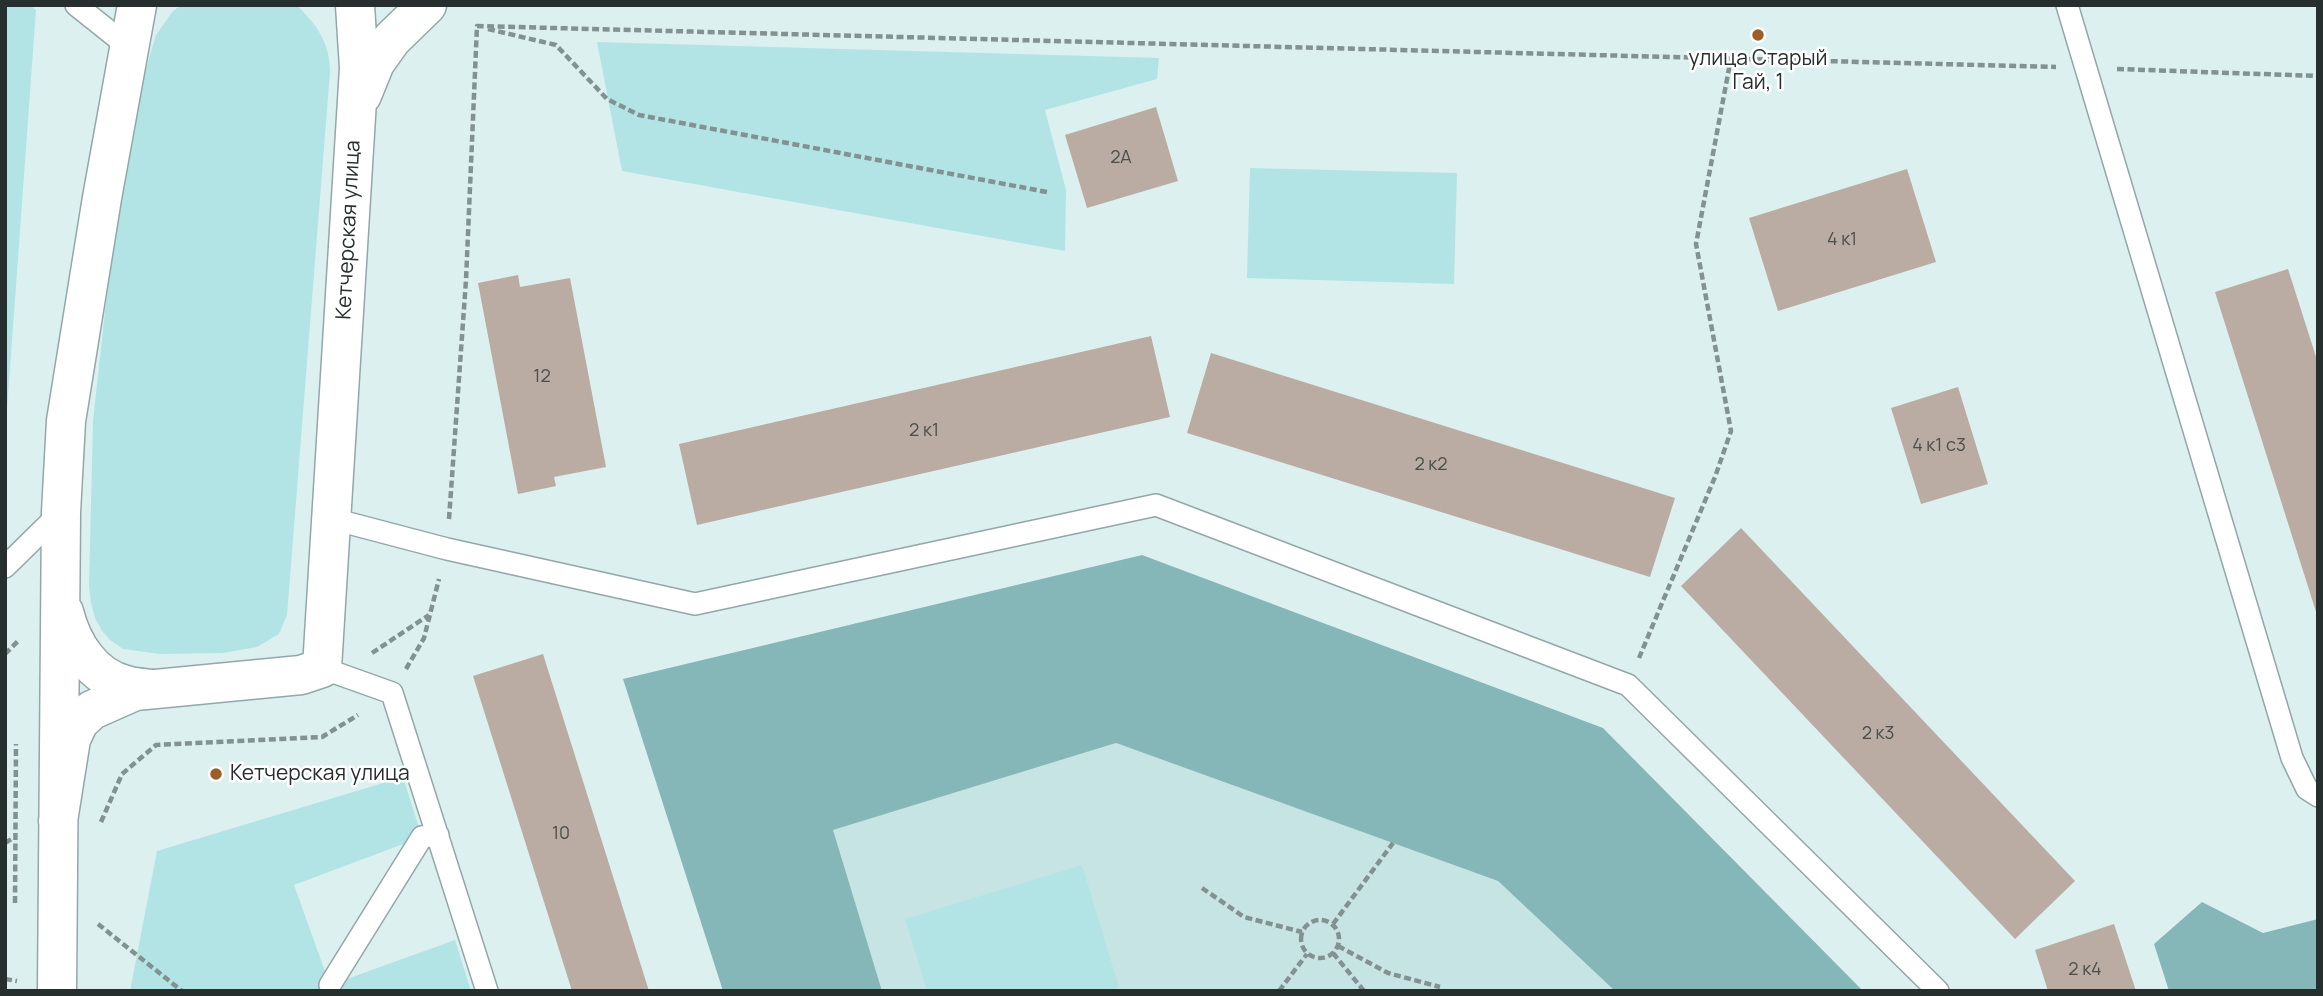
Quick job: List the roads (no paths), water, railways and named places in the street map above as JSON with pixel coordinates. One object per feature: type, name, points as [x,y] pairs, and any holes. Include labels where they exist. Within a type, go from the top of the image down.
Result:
[{"type":"main road","points":[[57,991],[61,512],[66,421],[137,5]]},
{"type":"main road","name":"Кетчерская улица","points":[[331,671],[333,519],[359,68],[355,5]]},
{"type":"main road","points":[[357,106],[375,63],[392,39],[427,5]]},
{"type":"main road","points":[[60,595],[72,637],[93,667],[125,685],[159,689]]},
{"type":"main road","points":[[58,821],[71,738],[79,722],[92,710],[135,691],[331,671]]},
{"type":"lane","points":[[76,5],[130,48]]},
{"type":"lane","points":[[2067,5],[2292,758],[2307,789],[2318,796]]},
{"type":"lane","points":[[333,519],[447,549],[695,604],[1156,505],[1628,685],[1937,991]]},
{"type":"lane","points":[[5,566],[61,512]]},
{"type":"lane","points":[[331,671],[392,693],[487,991]]},
{"type":"lane","points":[[330,985],[422,837],[438,835]]},
{"type":"place","name":"улица Старый Гай, 1","points":[[1758,35]]},
{"type":"place","name":"Кетчерская улица","points":[[216,774]]}]
